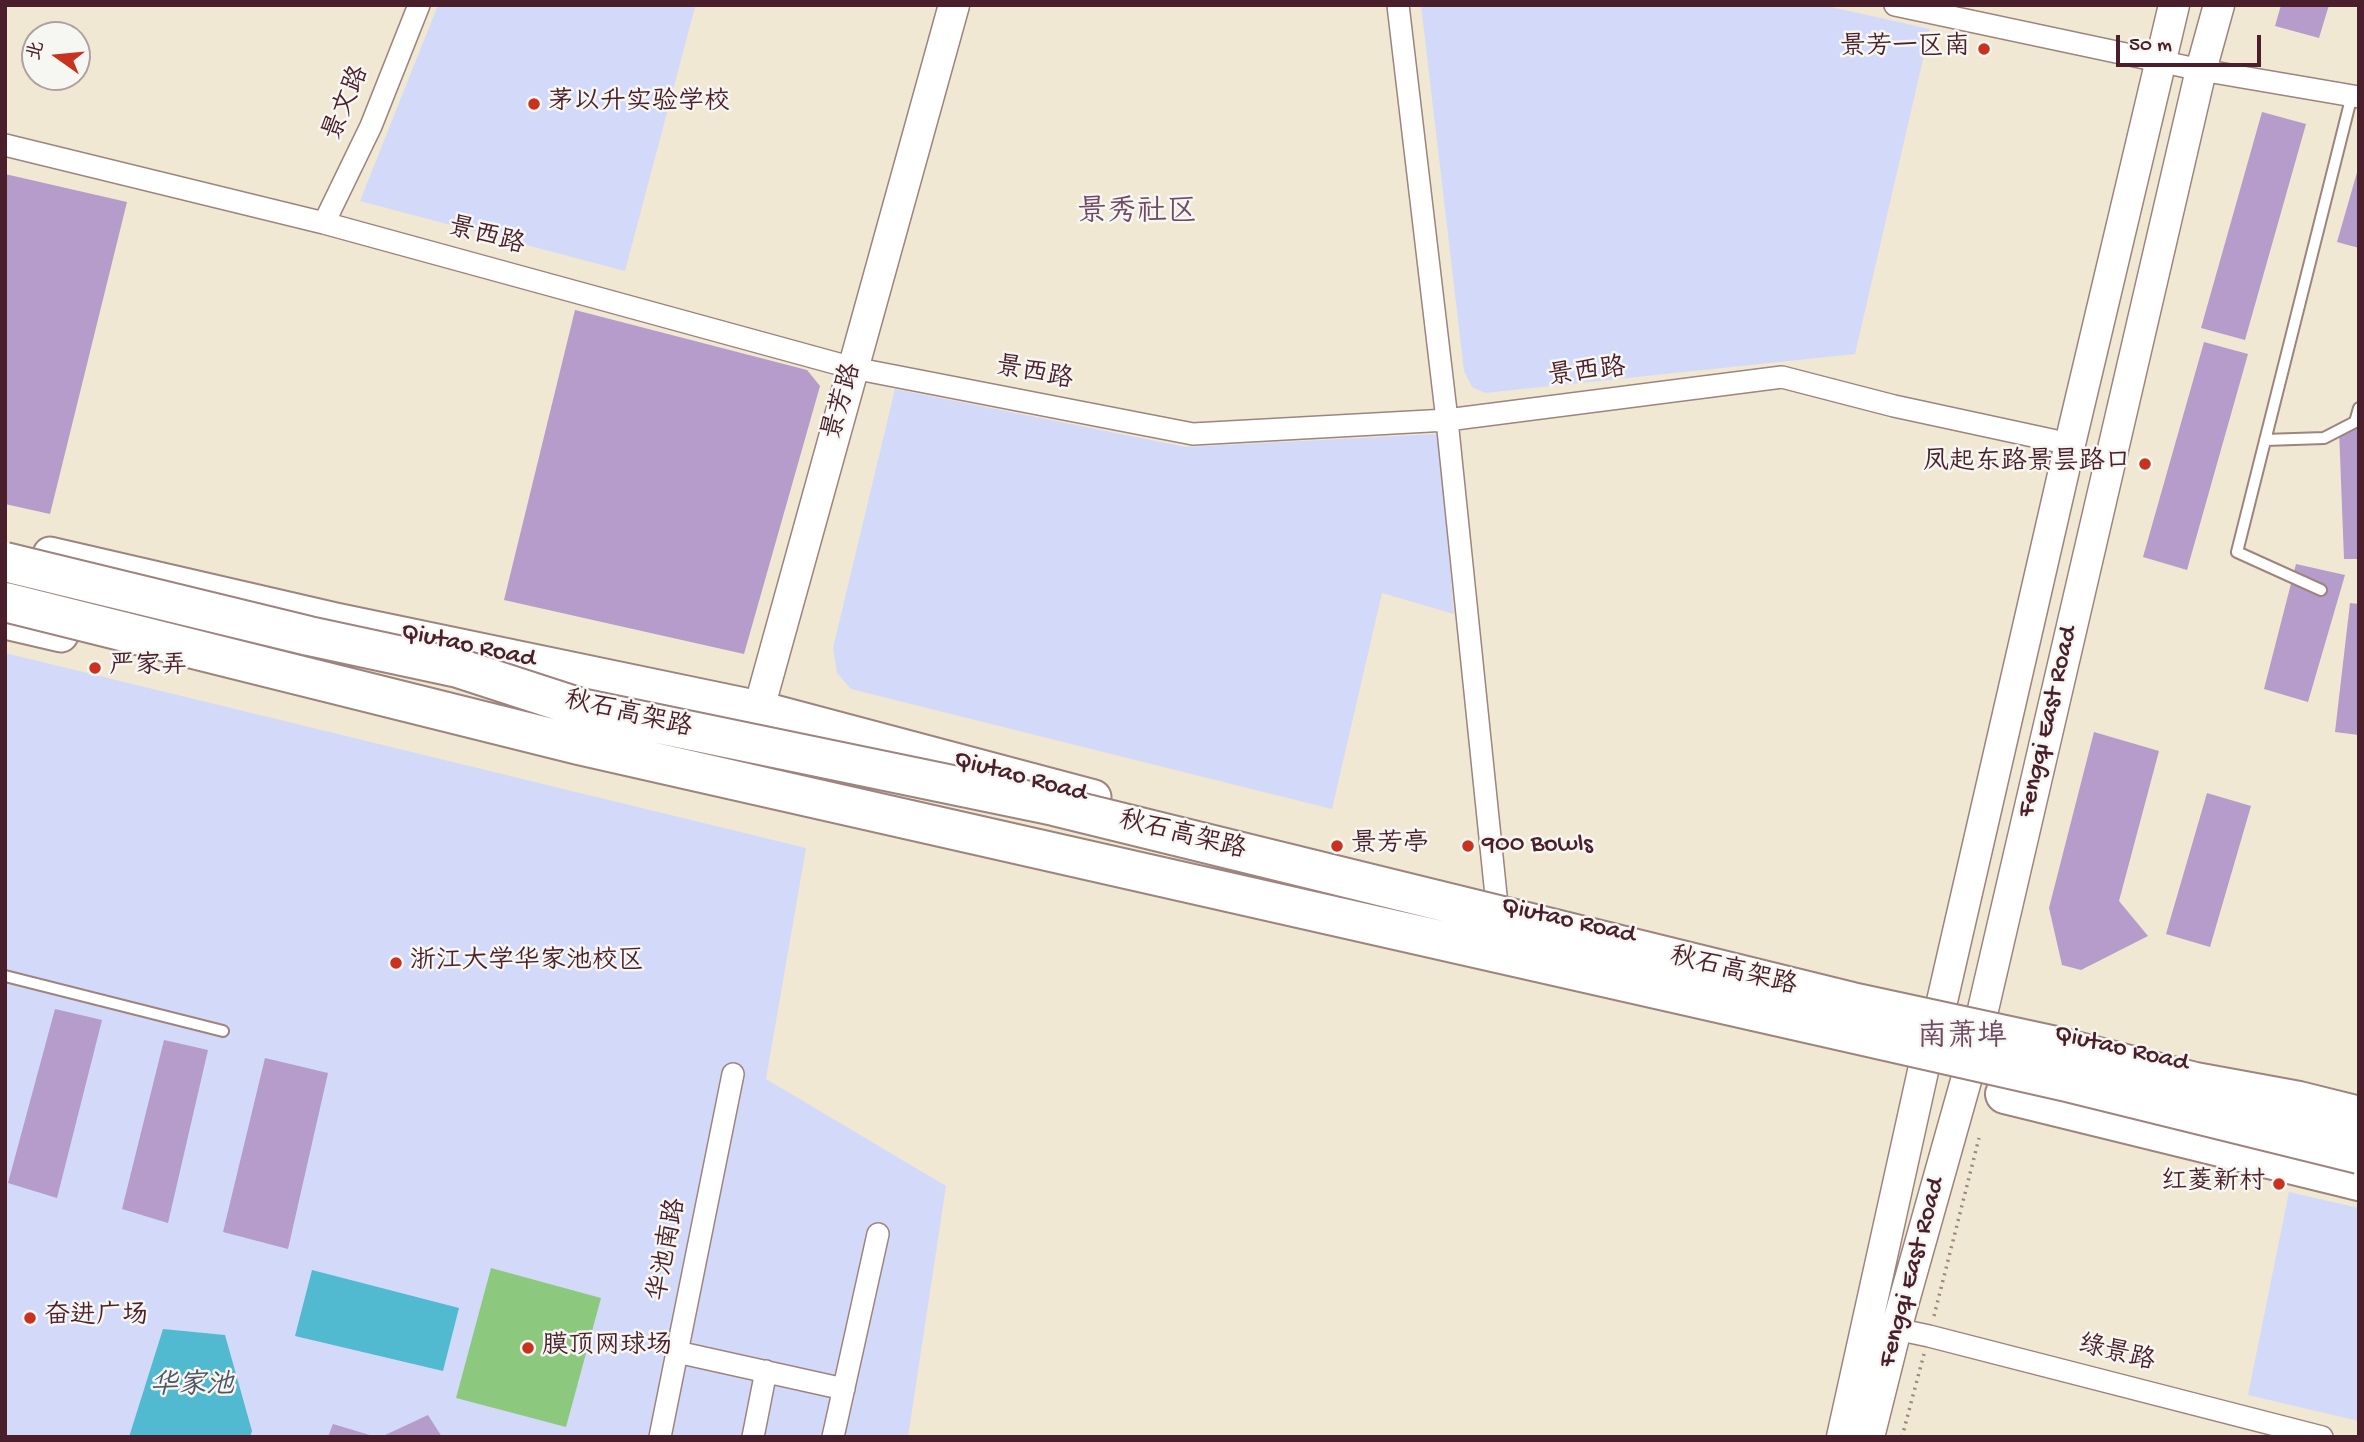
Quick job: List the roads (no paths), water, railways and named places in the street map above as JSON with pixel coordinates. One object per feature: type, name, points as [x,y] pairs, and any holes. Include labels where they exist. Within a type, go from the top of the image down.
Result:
[{"type":"highway","points":[[5,549],[77,580]]},
{"type":"highway","name":"秋石高架路","points":[[5,562],[309,636],[458,668],[582,708],[1054,806],[1852,1002],[2056,1046],[2195,1082],[2359,1114]]},
{"type":"highway","name":"秋石高架路","points":[[5,602],[579,745],[2067,1082],[2359,1154]]},
{"type":"highway","points":[[5,625],[176,644]]},
{"type":"highway","points":[[1622,982],[1905,1069],[2359,1181]]},
{"type":"main road","name":"景芳路","points":[[734,798],[954,5]]},
{"type":"main road","name":"Fengqi East Road","points":[[1842,1437],[1926,1062],[2174,5]]},
{"type":"main road","name":"Fengqi East Road","points":[[1869,1437],[1896,1329],[1969,1070],[2218,5]]},
{"type":"main road","name":"Qiutao Road","points":[[5,543],[336,620],[758,708],[1497,905],[1940,1010],[2359,1102]]},
{"type":"main road","name":"Qiutao Road","points":[[5,625],[734,798],[1969,1070],[2359,1164]]},
{"type":"street","name":"景文路","points":[[324,223],[371,126],[419,5]]},
{"type":"street","points":[[1398,5],[1447,420],[1497,905]]},
{"type":"street","points":[[1908,7],[2160,62],[2355,96]]},
{"type":"street","name":"景西路","points":[[5,145],[324,223],[853,368],[1193,434],[1447,420],[1782,377],[1894,406],[2070,444]]},
{"type":"street","name":"华池南路","points":[[660,1437],[733,1074]]},
{"type":"street","points":[[834,1437],[878,1234]]},
{"type":"street","name":"绿景路","points":[[1896,1329],[2322,1437]]},
{"type":"street","points":[[677,1352],[844,1389]]},
{"type":"street","points":[[753,1437],[766,1371]]},
{"type":"lane","points":[[2321,590],[2237,552],[2355,96]]},
{"type":"lane","points":[[2265,440],[2324,438],[2355,422],[2359,408]]},
{"type":"lane","points":[[5,976],[223,1031]]},
{"type":"water","points":[[312,1270],[459,1308],[443,1371],[295,1336]]},
{"type":"water","name":"华家池","points":[[163,1329],[225,1335],[252,1431],[250,1437],[129,1437]]},
{"type":"place","name":"景芳一区南","points":[[1984,49]]},
{"type":"place","name":"茅以升实验学校","points":[[534,104]]},
{"type":"place","name":"凤起东路景昙路口","points":[[2145,464]]},
{"type":"place","name":"严家弄","points":[[95,668]]},
{"type":"place","name":"景芳亭","points":[[1337,846]]},
{"type":"place","name":"900 Bowls","points":[[1468,846]]},
{"type":"place","name":"浙江大学华家池校区","points":[[396,963]]},
{"type":"place","name":"红菱新村","points":[[2279,1184]]},
{"type":"place","name":"奋进广场","points":[[30,1318]]},
{"type":"place","name":"膜顶网球场","points":[[528,1348]]},
{"type":"district","name":"景秀社区","points":[[1137,214]]},
{"type":"district","name":"南萧埠","points":[[1962,1039]]}]
